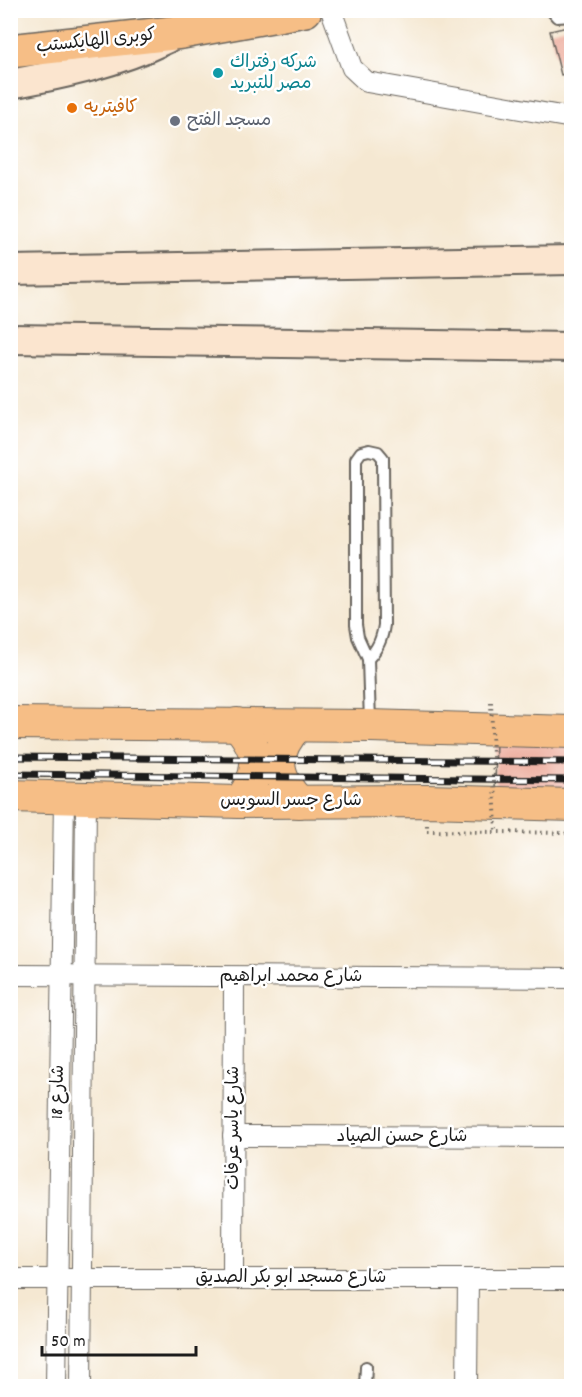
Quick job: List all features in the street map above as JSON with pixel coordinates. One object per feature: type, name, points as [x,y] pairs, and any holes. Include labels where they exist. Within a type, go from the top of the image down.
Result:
[{"type":"highway","name":"كوبرى الهايكستب","points":[[10,51],[182,32],[305,10]]},
{"type":"main road","points":[[10,84],[105,64],[144,50],[182,32]]},
{"type":"main road","points":[[10,270],[572,260]]},
{"type":"main road","points":[[10,339],[572,347]]},
{"type":"main road","points":[[10,723],[370,726],[572,732]]},
{"type":"main road","points":[[237,724],[249,738],[256,754],[256,772],[250,788],[238,802]]},
{"type":"main road","points":[[297,726],[285,739],[279,756],[280,773],[287,790],[299,802]]},
{"type":"main road","name":"شارع جسر السويس","points":[[10,796],[238,802],[428,801],[569,819]]},
{"type":"street","points":[[331,10],[352,68],[368,82],[572,118]]},
{"type":"street","name":"شارع 18","points":[[56,1386],[60,975],[75,797]]},
{"type":"street","name":"شارع 18","points":[[75,797],[84,975],[81,1386]]},
{"type":"street","name":"شارع محمد ابراهيم","points":[[10,975],[572,978]]},
{"type":"street","name":"شارع ياسر عرفات","points":[[233,1278],[234,977]]},
{"type":"street","name":"شارع حسن الصياد","points":[[234,1136],[572,1137]]},
{"type":"street","name":"شارع مسجد ابو بكر الصديق","points":[[10,1279],[572,1279]]},
{"type":"street","points":[[467,1386],[468,1279]]},
{"type":"lane","points":[[551,10],[557,17],[572,16]]},
{"type":"lane","points":[[368,658],[377,649],[384,625],[383,459],[378,452],[369,450],[361,452],[356,459],[356,625],[360,642],[368,658],[370,726]]},
{"type":"lane","points":[[365,1386],[366,1367]]},
{"type":"path","points":[[490,702],[496,832]]},
{"type":"path","points":[[427,831],[496,832],[569,819]]},
{"type":"building","points":[[572,26],[572,73],[561,75],[550,31]]},
{"type":"building","points":[[496,737],[572,738],[572,797],[495,796]]},
{"type":"railway","points":[[10,757],[572,762]]},
{"type":"railway","points":[[10,774],[572,780]]},
{"type":"place","name":"شركه رفتراك مصر للتبريد","points":[[218,73]]},
{"type":"place","name":"كافيتريه","points":[[72,108]]},
{"type":"place","name":"مسجد الفتح","points":[[175,121]]}]
